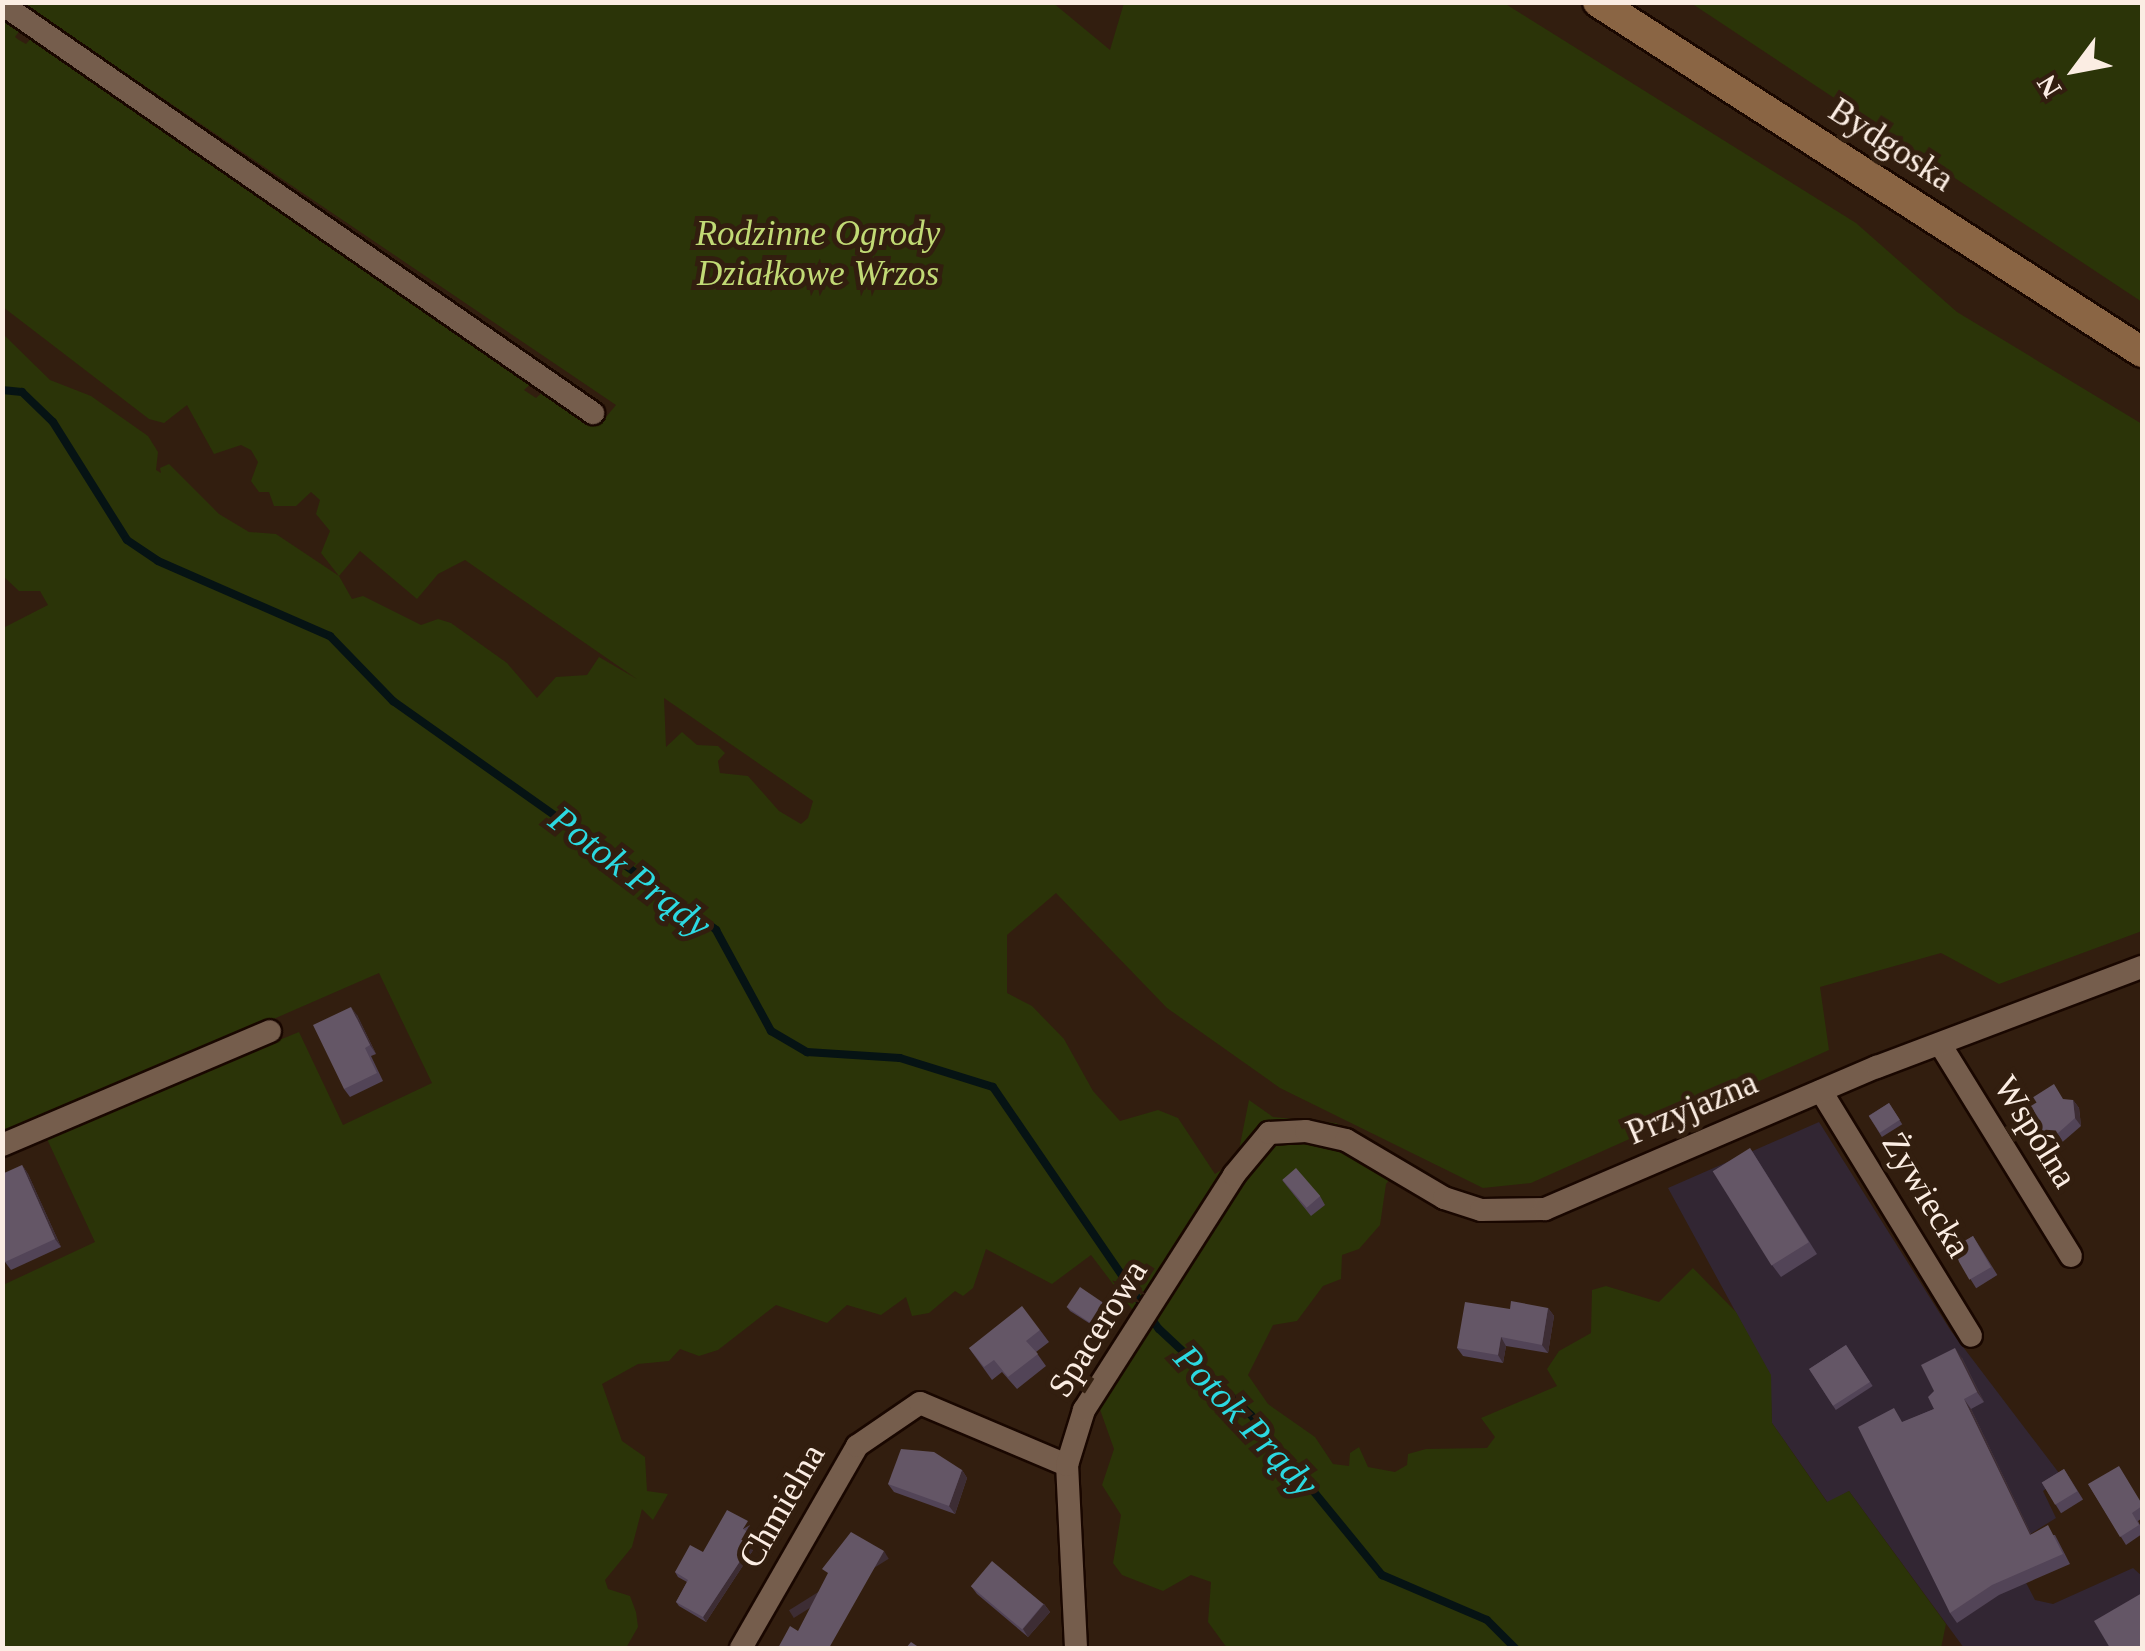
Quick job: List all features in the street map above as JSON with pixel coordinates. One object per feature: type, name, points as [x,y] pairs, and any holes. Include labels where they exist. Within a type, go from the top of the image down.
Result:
[{"type":"main road","name":"Bydgoska","points":[[1598,2],[2142,352]]},
{"type":"street","points":[[2,4],[594,413]]},
{"type":"street","name":"Przyjazna","points":[[1269,1133],[1306,1131],[1346,1140],[1444,1198],[1513,1214],[1544,1210],[1820,1090],[2142,967]]},
{"type":"street","points":[[2,1145],[270,1030]]},
{"type":"street","name":"Wspólna","points":[[1940,1044],[2071,1256]]},
{"type":"street","name":"Żywiecka","points":[[1820,1090],[1971,1336]]},
{"type":"street","name":"Spacerowa","points":[[1076,1648],[1066,1465],[1084,1410],[1234,1175],[1269,1133]]},
{"type":"street","name":"Chmielna","points":[[742,1648],[857,1446],[920,1403],[1066,1465]]},
{"type":"shaded area","points":[[1819,1122],[1951,1331],[2062,1477],[2043,1491],[2056,1518],[2008,1548],[2035,1600],[2053,1604],[2133,1568],[2142,1576],[2142,1648],[1964,1648],[1849,1491],[1828,1503],[1772,1423],[1770,1375],[1668,1188]]},
{"type":"green space","name":"Rodzinne Ogrody Działkowe Wrzos","points":[[1052,2],[1110,50],[1124,3],[1504,3],[1856,223],[1957,312],[2142,424],[2142,931],[1999,984],[1941,953],[1820,987],[1829,1050],[1531,1183],[1483,1188],[1280,1088],[1167,1008],[1056,893],[1007,935],[1007,993],[1032,1006],[1064,1039],[1093,1091],[1120,1121],[1158,1110],[1178,1118],[1215,1174],[1237,1160],[1249,1100],[1273,1117],[1336,1123],[1404,1161],[1386,1184],[1380,1225],[1359,1249],[1342,1255],[1341,1279],[1323,1286],[1297,1321],[1273,1325],[1248,1375],[1268,1404],[1315,1437],[1333,1464],[1349,1466],[1350,1453],[1359,1447],[1368,1467],[1395,1472],[1407,1465],[1408,1454],[1426,1449],[1487,1448],[1495,1437],[1481,1418],[1557,1386],[1547,1369],[1559,1351],[1591,1333],[1592,1290],[1606,1286],[1659,1302],[1693,1268],[1736,1312],[1771,1375],[1772,1423],[1827,1502],[1849,1491],[1946,1624],[1941,1648],[1227,1648],[1208,1622],[1211,1582],[1191,1575],[1163,1591],[1122,1575],[1113,1563],[1121,1515],[1102,1485],[1114,1449],[1098,1404],[1138,1317],[1091,1255],[1052,1284],[986,1249],[973,1288],[963,1296],[955,1291],[929,1313],[912,1316],[906,1297],[881,1315],[847,1305],[827,1323],[776,1305],[718,1350],[699,1356],[680,1349],[669,1361],[638,1364],[602,1384],[622,1441],[645,1457],[647,1491],[668,1494],[653,1520],[642,1509],[632,1547],[605,1580],[608,1589],[630,1596],[636,1612],[638,1627],[626,1648],[3,1648],[3,1285],[95,1242],[47,1139],[3,1159],[3,1152],[299,1032],[343,1125],[432,1083],[379,973],[3,1137],[3,628],[48,605],[40,591],[19,591],[3,576],[2,333],[50,380],[91,396],[148,436],[158,452],[156,470],[161,473],[160,468],[169,464],[219,514],[249,532],[276,534],[339,576],[321,553],[330,531],[316,514],[320,500],[311,492],[296,506],[274,506],[269,492],[259,492],[251,481],[258,462],[251,450],[241,445],[214,454],[187,405],[164,423],[149,419],[3,307],[3,14],[22,27],[15,37],[19,40],[26,44],[34,35],[536,379],[524,390],[536,398],[546,389],[601,423],[616,405],[22,3]],"holes":[[[360,551],[417,599],[438,574],[465,560],[637,679],[599,657],[587,675],[556,677],[537,698],[507,663],[451,623],[438,619],[421,625],[363,596],[352,599],[339,576]],[[664,698],[813,801],[808,818],[801,824],[779,811],[748,776],[720,773],[718,761],[725,753],[718,746],[697,745],[682,732],[666,747]]]},
{"type":"green space","points":[[1691,3],[2142,3],[2142,302]]},
{"type":"building","points":[[351,1007],[370,1045],[365,1048],[377,1073],[344,1089],[313,1025]]},
{"type":"building","points":[[2054,1084],[2063,1099],[2073,1100],[2075,1118],[2039,1150],[2013,1110]]},
{"type":"building","points":[[1889,1103],[1900,1120],[1880,1133],[1869,1116]]},
{"type":"building","points":[[1750,1148],[1809,1242],[1772,1265],[1713,1171]]},
{"type":"building","points":[[22,1165],[55,1239],[5,1262],[2,1174]]},
{"type":"building","points":[[1296,1168],[1320,1196],[1307,1208],[1282,1180]]},
{"type":"building","points":[[1973,1236],[1991,1267],[1969,1280],[1951,1248]]},
{"type":"building","points":[[1080,1287],[1110,1307],[1096,1327],[1067,1307]]},
{"type":"building","points":[[1511,1301],[1548,1308],[1542,1345],[1501,1337],[1498,1355],[1457,1348],[1465,1302],[1510,1309]]},
{"type":"building","points":[[1022,1306],[1040,1330],[1026,1341],[1038,1354],[1008,1377],[994,1360],[984,1367],[969,1348]]},
{"type":"building","points":[[1846,1345],[1870,1382],[1833,1406],[1809,1369]]},
{"type":"building","points":[[1955,1348],[1977,1392],[1964,1399],[2030,1535],[2048,1525],[2063,1554],[1992,1585],[1950,1613],[1858,1427],[1894,1408],[1902,1422],[1934,1409],[1928,1397],[1934,1391],[1921,1365]]},
{"type":"building","points":[[901,1449],[934,1452],[962,1470],[949,1506],[888,1484]]},
{"type":"building","points":[[2119,1466],[2142,1504],[2132,1513],[2139,1525],[2120,1537],[2088,1484]]},
{"type":"building","points":[[2064,1469],[2077,1491],[2055,1505],[2042,1482]]},
{"type":"building","points":[[727,1510],[748,1521],[743,1529],[756,1537],[703,1617],[676,1602],[688,1580],[675,1572],[690,1545],[703,1552]]},
{"type":"building","points":[[851,1532],[884,1551],[829,1648],[778,1648],[790,1626],[798,1631],[828,1573],[822,1569]]},
{"type":"building","points":[[992,1561],[1043,1604],[1022,1629],[971,1586]]},
{"type":"building","points":[[2142,1593],[2142,1648],[2110,1648],[2094,1621]]},
{"type":"waterway","name":"Potok Prądy","points":[[2,390],[22,392],[53,422],[127,540],[158,561],[330,636],[393,701],[716,930],[771,1031],[807,1052],[900,1058],[993,1087],[1159,1329],[1251,1415],[1382,1575],[1487,1620],[1515,1648]]}]
